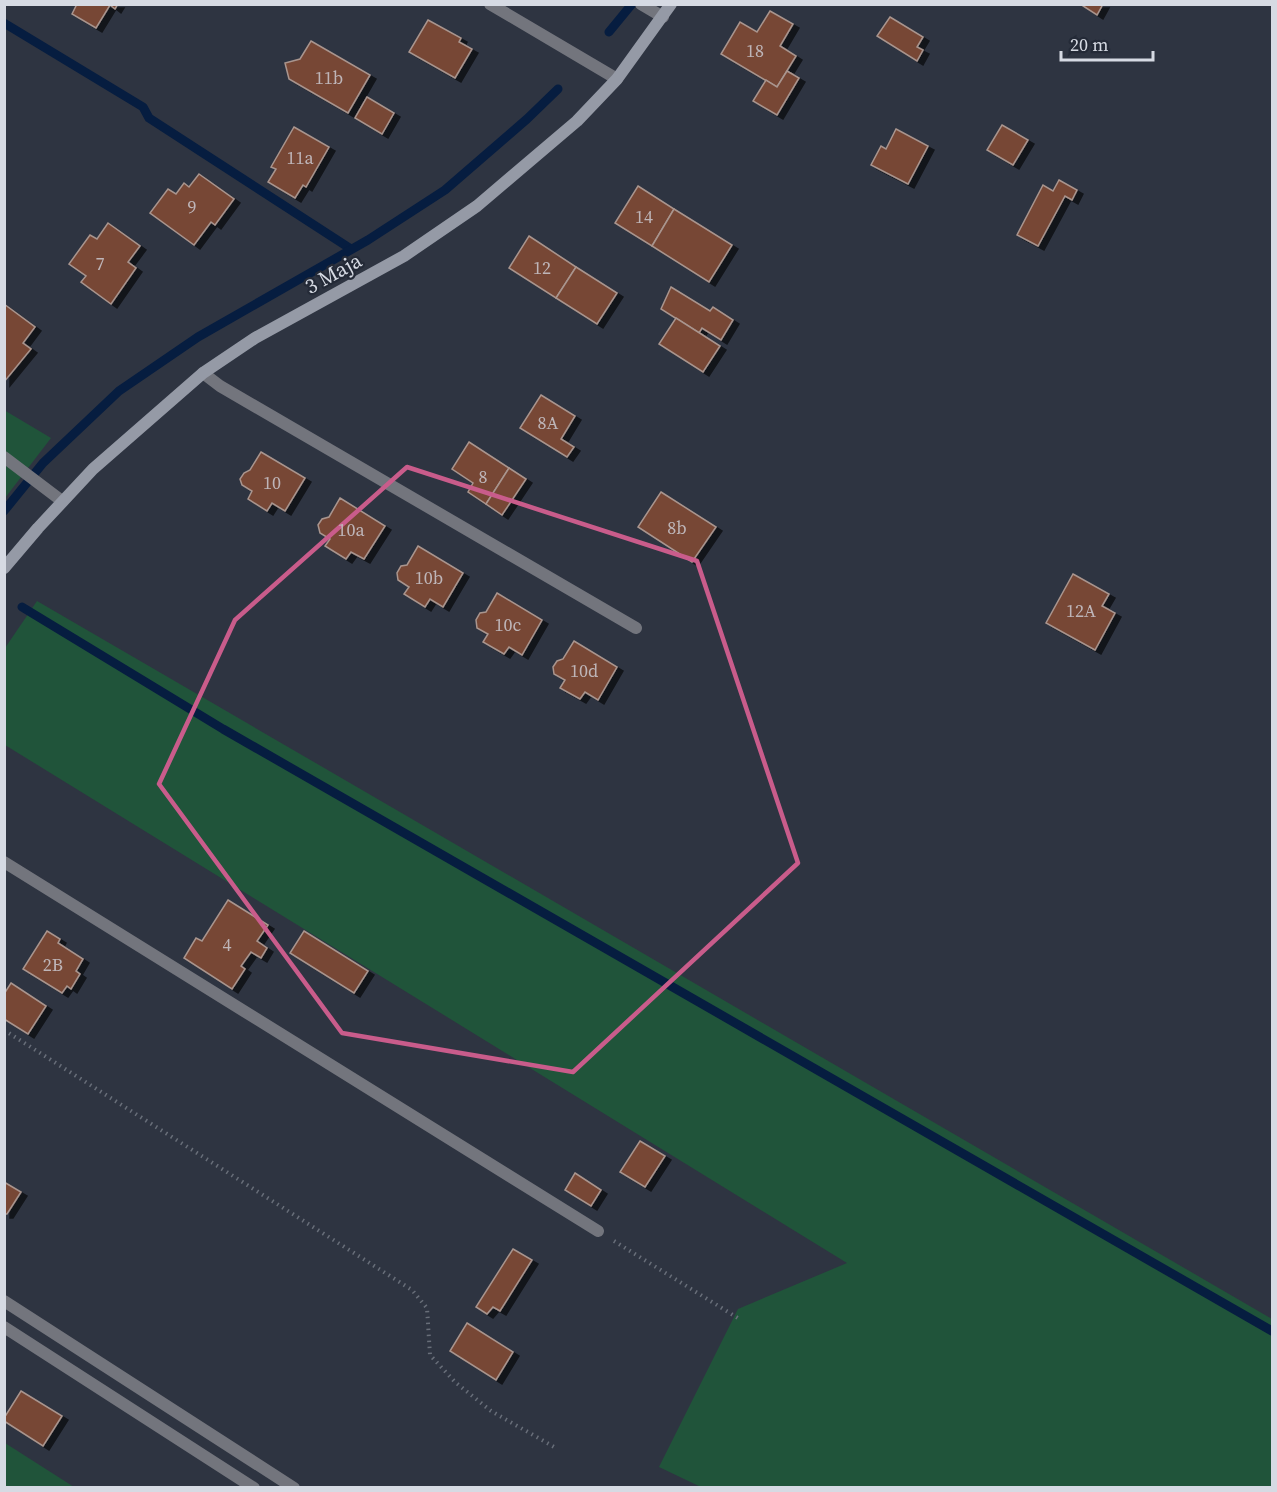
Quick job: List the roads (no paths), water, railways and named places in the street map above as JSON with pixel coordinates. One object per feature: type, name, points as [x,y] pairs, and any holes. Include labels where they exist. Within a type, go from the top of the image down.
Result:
[{"type":"street","points":[[490,4],[617,79]]},
{"type":"street","points":[[642,4],[663,17]]},
{"type":"street","name":"3 Maja","points":[[4,568],[93,469],[203,373],[255,338],[404,256],[477,206],[577,121],[617,79],[671,4]]},
{"type":"street","points":[[203,373],[220,386],[636,628]]},
{"type":"street","points":[[4,457],[62,501]]},
{"type":"street","points":[[4,862],[598,1231]]},
{"type":"street","points":[[4,1302],[294,1488]]},
{"type":"street","points":[[4,1327],[254,1488]]},
{"type":"waterway","points":[[609,32],[632,4]]},
{"type":"waterway","points":[[4,23],[143,107],[149,118],[351,249]]},
{"type":"waterway","points":[[4,511],[43,463],[119,391],[198,337],[368,240],[445,190],[558,89]]},
{"type":"waterway","points":[[22,607],[223,729],[1272,1331]]}]
